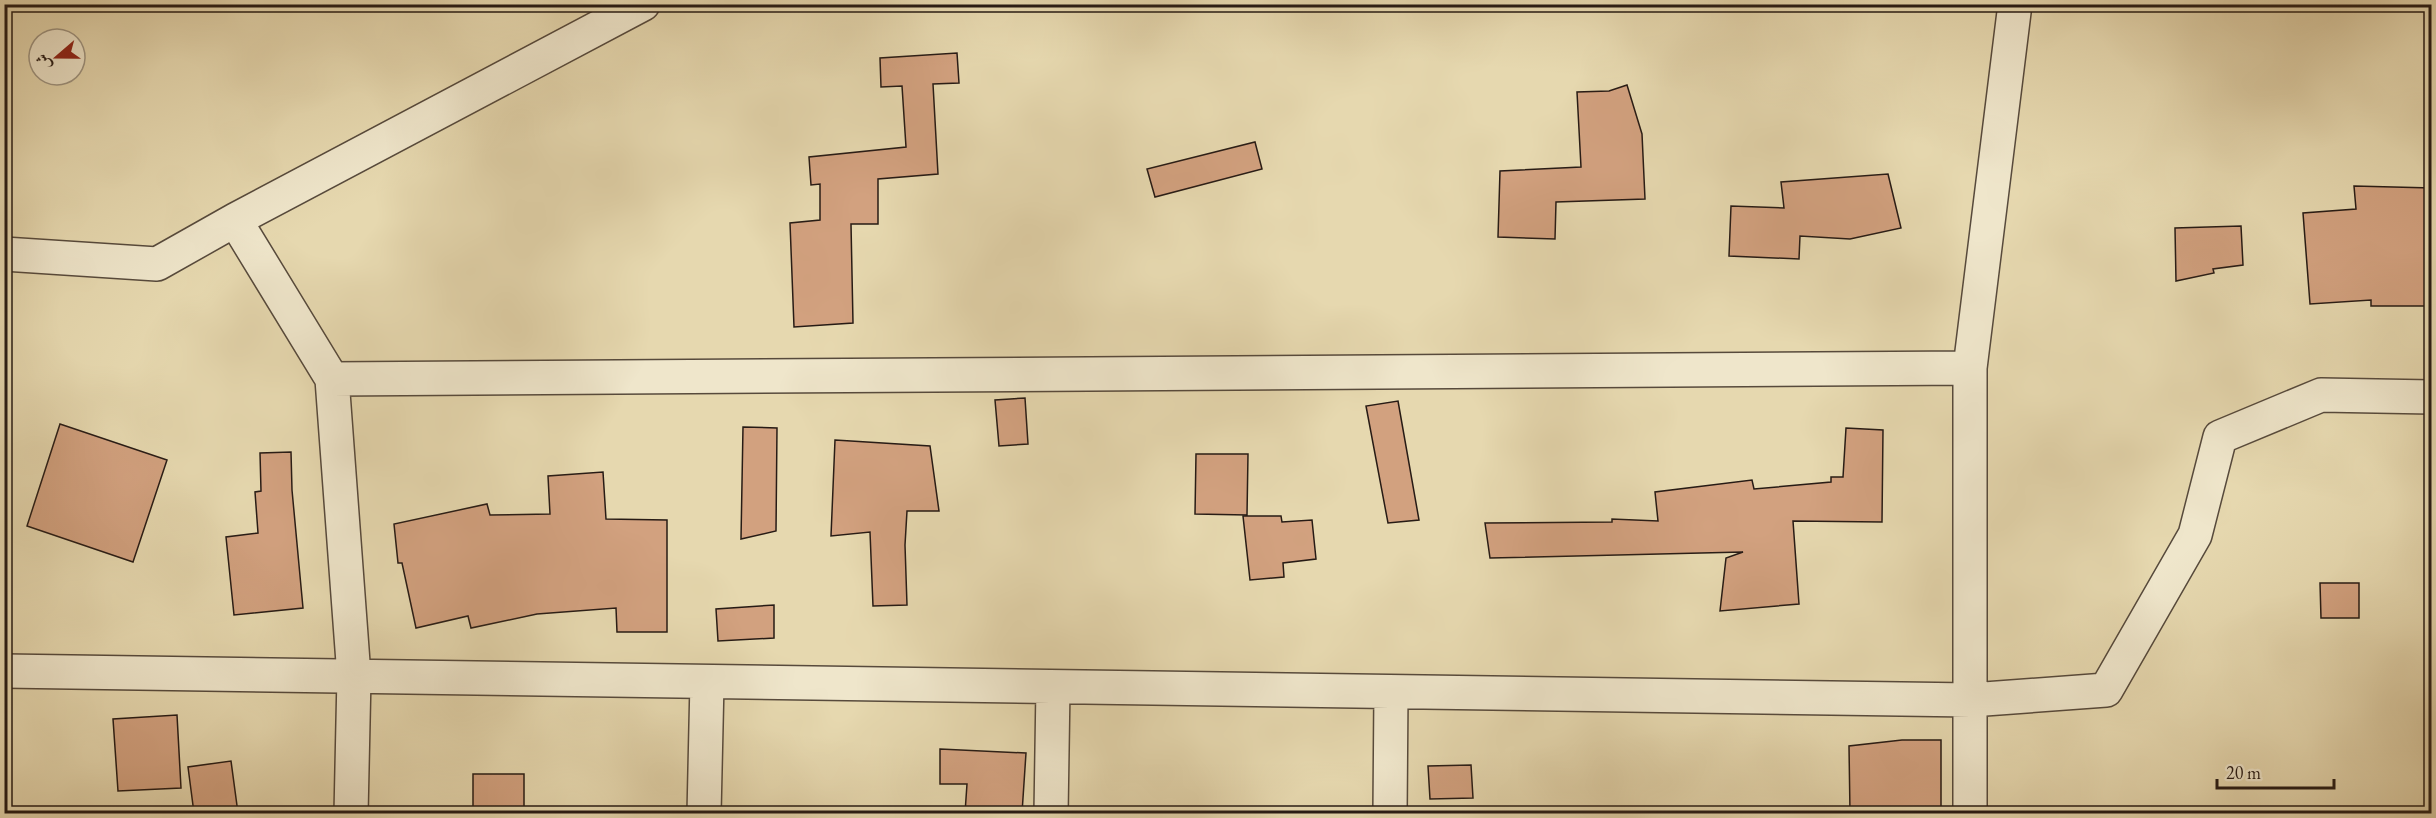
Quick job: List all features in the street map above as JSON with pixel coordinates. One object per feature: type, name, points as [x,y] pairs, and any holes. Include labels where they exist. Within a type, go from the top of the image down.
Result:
[{"type":"street","points":[[4,254],[157,264],[235,220],[644,4]]},
{"type":"street","points":[[1970,813],[1970,368],[2015,4]]},
{"type":"street","points":[[235,220],[332,379],[354,676],[351,813]]},
{"type":"street","points":[[332,379],[1970,368]]},
{"type":"street","points":[[4,671],[1971,700],[2106,690],[2195,535],[2220,437],[2321,394],[2432,397]]},
{"type":"street","points":[[704,813],[707,682]]},
{"type":"street","points":[[1051,813],[1053,687]]},
{"type":"street","points":[[1390,813],[1391,692]]},
{"type":"building","points":[[957,53],[959,83],[933,84],[938,174],[878,179],[878,224],[851,224],[853,323],[794,327],[790,223],[820,220],[820,184],[811,185],[809,157],[906,147],[902,86],[881,87],[880,58]]},
{"type":"building","points":[[1627,85],[1642,134],[1645,199],[1556,202],[1555,239],[1498,237],[1500,171],[1581,167],[1577,92],[1609,91]]},
{"type":"building","points":[[1255,142],[1262,169],[1155,197],[1147,169]]},
{"type":"building","points":[[1888,174],[1901,228],[1850,239],[1800,236],[1799,259],[1729,256],[1731,206],[1784,208],[1781,182]]},
{"type":"building","points":[[2354,186],[2432,188],[2432,306],[2371,306],[2371,300],[2310,304],[2303,213],[2356,209]]},
{"type":"building","points":[[2241,226],[2243,265],[2213,269],[2214,273],[2176,281],[2175,228]]},
{"type":"building","points":[[1025,398],[1028,444],[999,446],[995,400]]},
{"type":"building","points":[[1398,401],[1419,520],[1388,523],[1366,406]]},
{"type":"building","points":[[60,424],[167,460],[133,562],[27,526]]},
{"type":"building","points":[[743,427],[777,428],[776,531],[741,539]]},
{"type":"building","points":[[1846,428],[1883,430],[1882,522],[1793,521],[1799,604],[1720,611],[1726,558],[1743,552],[1490,558],[1485,523],[1612,522],[1612,519],[1658,521],[1655,492],[1752,480],[1754,489],[1831,482],[1831,477],[1843,477]]},
{"type":"building","points":[[835,440],[930,446],[939,511],[907,511],[905,545],[907,605],[873,606],[870,532],[831,536]]},
{"type":"building","points":[[291,452],[292,490],[303,608],[234,615],[226,537],[258,533],[255,492],[261,491],[260,453]]},
{"type":"building","points":[[1196,454],[1248,454],[1247,515],[1195,514]]},
{"type":"building","points":[[603,472],[606,519],[667,520],[667,632],[617,632],[616,608],[537,614],[471,628],[468,616],[416,628],[402,563],[398,563],[394,524],[487,504],[490,515],[550,514],[548,476]]},
{"type":"building","points":[[1243,516],[1281,516],[1282,522],[1312,520],[1316,559],[1283,563],[1284,577],[1250,580]]},
{"type":"building","points":[[2320,583],[2359,583],[2359,618],[2321,618]]},
{"type":"building","points":[[774,605],[774,638],[718,641],[716,609]]},
{"type":"building","points":[[177,715],[181,788],[118,791],[113,719]]},
{"type":"building","points":[[1902,740],[1941,740],[1941,812],[1850,813],[1849,746]]},
{"type":"building","points":[[940,749],[1026,753],[1022,813],[965,813],[967,784],[940,784]]},
{"type":"building","points":[[231,761],[238,813],[194,813],[188,767]]},
{"type":"building","points":[[1471,765],[1473,798],[1430,799],[1428,766]]},
{"type":"building","points":[[473,774],[524,774],[524,813],[473,813]]}]
